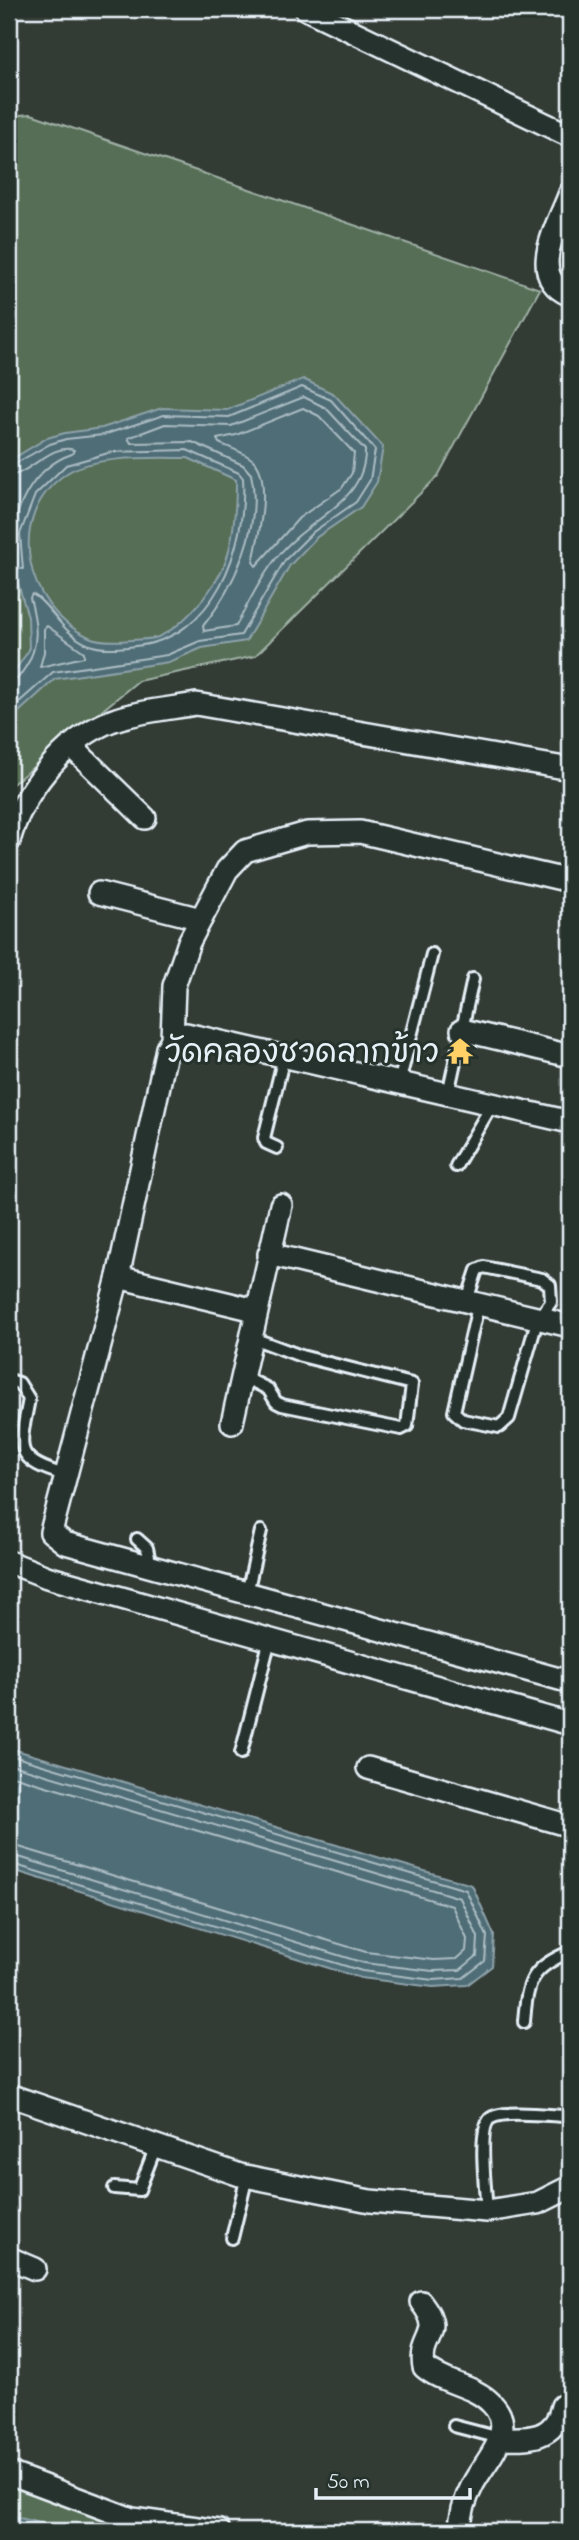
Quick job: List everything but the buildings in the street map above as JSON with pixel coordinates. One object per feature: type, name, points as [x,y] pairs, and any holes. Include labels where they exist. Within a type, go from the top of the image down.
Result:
[{"type":"street","points":[[306,9],[570,136]]},
{"type":"street","points":[[570,193],[545,260],[546,273],[559,290],[570,295]]},
{"type":"street","points":[[9,841],[13,826],[40,778],[71,746],[109,722],[137,713],[196,704],[570,769]]},
{"type":"street","points":[[71,746],[145,818]]},
{"type":"street","points":[[570,881],[360,832],[307,834],[245,851],[227,870],[189,942],[174,986],[173,1039],[167,1048],[118,1278],[52,1521],[55,1537],[570,1682]]},
{"type":"street","points":[[99,892],[201,919]]},
{"type":"street","points":[[462,1030],[570,1056]]},
{"type":"street","points":[[173,1039],[186,1034],[570,1122]]},
{"type":"street","points":[[232,1423],[255,1310],[281,1205]]},
{"type":"street","points":[[269,1254],[537,1321],[570,1326]]},
{"type":"street","points":[[118,1278],[255,1310]]},
{"type":"street","points":[[9,1562],[47,1577],[570,1724]]},
{"type":"street","points":[[368,1768],[570,1826]]},
{"type":"street","points":[[9,2095],[247,2176],[370,2201],[487,2211],[538,2203],[570,2187]]},
{"type":"street","points":[[9,2258],[35,2269]]},
{"type":"street","points":[[421,2302],[432,2315],[433,2327],[422,2358],[424,2367],[446,2382],[488,2400],[500,2412],[500,2438],[468,2495],[460,2531]]},
{"type":"street","points":[[500,2438],[532,2439],[544,2436],[558,2420],[562,2406]]},
{"type":"street","points":[[9,2473],[132,2519],[219,2531]]},
{"type":"lane","points":[[399,1083],[432,954]]},
{"type":"lane","points":[[448,1094],[473,979]]},
{"type":"lane","points":[[277,1148],[266,1143],[264,1138],[284,1057]]},
{"type":"lane","points":[[456,1166],[493,1104]]},
{"type":"lane","points":[[484,1267],[542,1279],[550,1285],[551,1302],[537,1321],[509,1418],[504,1425],[463,1420],[454,1412],[472,1305],[477,1270],[484,1267]]},
{"type":"lane","points":[[241,1376],[268,1388],[276,1402],[282,1405],[401,1429],[407,1426],[411,1419],[414,1388],[408,1382],[301,1356],[250,1337]]},
{"type":"lane","points":[[9,1380],[19,1383],[29,1399],[22,1444],[25,1458],[37,1467],[65,1475]]},
{"type":"lane","points":[[247,1592],[261,1531]]},
{"type":"lane","points":[[137,1539],[147,1548],[151,1566]]},
{"type":"lane","points":[[241,1753],[270,1639]]},
{"type":"lane","points":[[524,2022],[526,1994],[537,1972],[550,1960],[570,1952]]},
{"type":"lane","points":[[487,2211],[483,2135],[486,2122],[492,2117],[507,2115],[563,2116]]},
{"type":"lane","points":[[114,2188],[139,2190],[156,2146]]},
{"type":"lane","points":[[232,2238],[247,2176]]},
{"type":"lane","points":[[454,2426],[500,2438]]},
{"type":"green space","points":[[31,114],[540,289],[438,476],[255,656],[138,681],[9,787],[9,116]]},
{"type":"green space","points":[[9,2485],[149,2531],[9,2531]]},
{"type":"water","points":[[303,379],[334,394],[383,447],[377,482],[361,507],[317,537],[290,565],[246,641],[202,648],[169,662],[55,679],[9,721],[9,679],[29,650],[28,617],[17,580],[9,570],[9,461],[47,438],[102,428],[162,408],[227,410]],"holes":[[[188,458],[236,480],[234,526],[224,565],[210,590],[190,613],[169,631],[148,639],[94,639],[67,623],[49,605],[37,583],[30,560],[29,536],[35,512],[47,491],[67,473],[79,467],[109,460]]]},
{"type":"water","points":[[9,1748],[472,1885],[494,1935],[492,1966],[467,1985],[433,1987],[361,1978],[9,1869]]},
{"type":"water","points":[[9,2515],[68,2531],[9,2531]]},
{"type":"place","name":"วัดคลองชวดลากข้าว","points":[[460,1051]]}]
